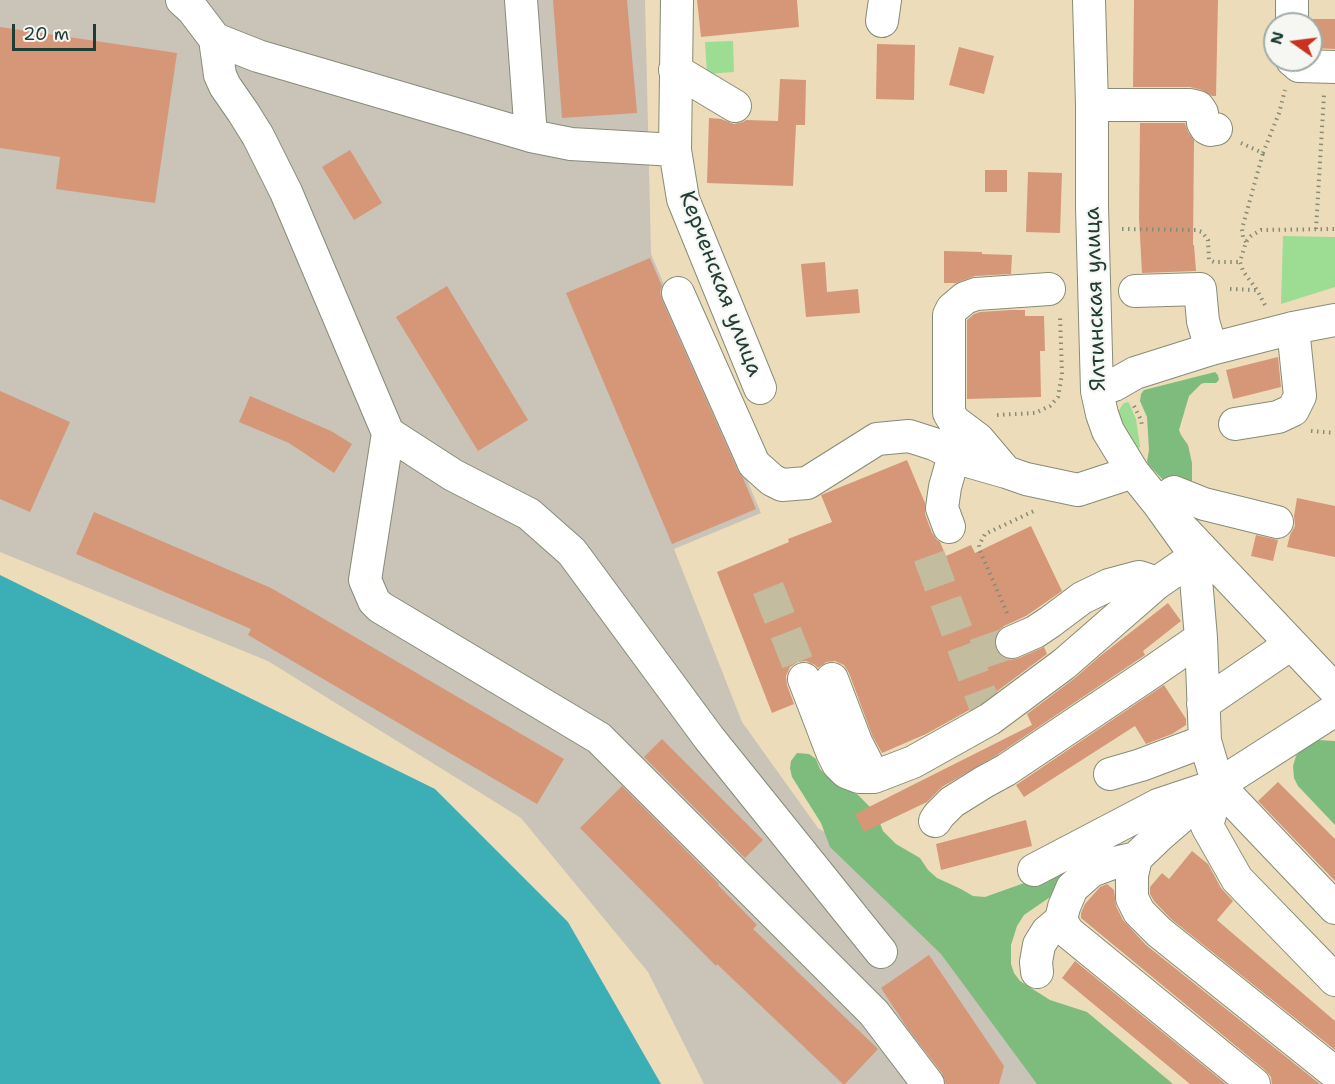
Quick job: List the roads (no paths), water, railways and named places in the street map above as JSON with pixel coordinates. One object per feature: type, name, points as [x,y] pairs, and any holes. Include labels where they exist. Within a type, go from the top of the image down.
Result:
[{"type":"street","points":[[182,0],[193,10],[215,39],[220,75],[258,136],[286,192],[388,432],[365,580],[374,601],[380,608],[599,738],[874,1013],[928,1084]]},
{"type":"street","points":[[521,0],[531,136]]},
{"type":"street","name":"Керченская улица","points":[[677,0],[675,150],[684,199],[760,388]]},
{"type":"street","name":"Ялтинская улица","points":[[1089,0],[1097,391],[1108,431],[1133,472],[1158,503],[1335,690]]},
{"type":"street","points":[[215,39],[258,56],[531,136],[572,144],[675,150]]},
{"type":"street","points":[[675,70],[735,106]]},
{"type":"street","points":[[1092,105],[1190,105],[1198,107],[1206,128],[1225,135]]},
{"type":"street","points":[[1006,471],[978,439],[954,421],[949,413],[950,315],[952,309],[965,298],[975,294],[1049,289]]},
{"type":"street","points":[[1135,291],[1200,289],[1203,321],[1211,349]]},
{"type":"street","points":[[678,293],[754,464],[772,480],[782,485],[807,483],[877,439],[909,436],[934,444],[971,462],[1026,479],[1078,490],[1133,472]]},
{"type":"street","points":[[1097,391],[1114,385],[1135,373],[1211,349],[1280,320],[1335,320]]},
{"type":"street","points":[[1235,424],[1278,417],[1293,410],[1300,396],[1280,320]]},
{"type":"street","points":[[388,432],[453,475],[529,514],[572,552],[709,738],[881,952]]},
{"type":"street","points":[[949,527],[942,508],[954,455]]},
{"type":"street","points":[[1277,522],[1204,504],[1174,492],[1158,503],[1196,556],[1205,741],[1218,785],[1335,908]]},
{"type":"street","points":[[818,679],[832,752],[838,764],[846,772],[860,777],[873,777],[913,762],[1064,664],[1157,584],[1196,556]]},
{"type":"street","points":[[1015,641],[1050,622],[1082,598],[1109,585],[1139,577],[1157,584]]},
{"type":"street","points":[[1050,639],[1084,619],[1117,618]]},
{"type":"street","points":[[935,821],[952,802],[1006,770],[1201,638]]},
{"type":"street","points":[[1203,704],[1291,644]]},
{"type":"street","points":[[1335,710],[1218,785],[1136,858],[1131,875],[1132,898],[1139,912],[1159,932],[1335,1073]]},
{"type":"street","points":[[1110,774],[1205,741]]},
{"type":"street","points":[[1034,870],[1158,805],[1218,785]]},
{"type":"street","points":[[1218,785],[1207,826],[1237,879],[1335,980]]},
{"type":"street","points":[[1037,972],[1039,945],[1047,932],[1061,920],[1072,888],[1091,871],[1136,858]]},
{"type":"street","points":[[1061,920],[1068,932],[1254,1084]]},
{"type":"water","points":[[0,575],[435,789],[568,922],[661,1084],[0,1084]]},
{"type":"tunnel","points":[[929,556],[986,709]]},
{"type":"tunnel","points":[[768,588],[804,679]]},
{"type":"tunnel","points":[[975,655],[1012,642]]}]
